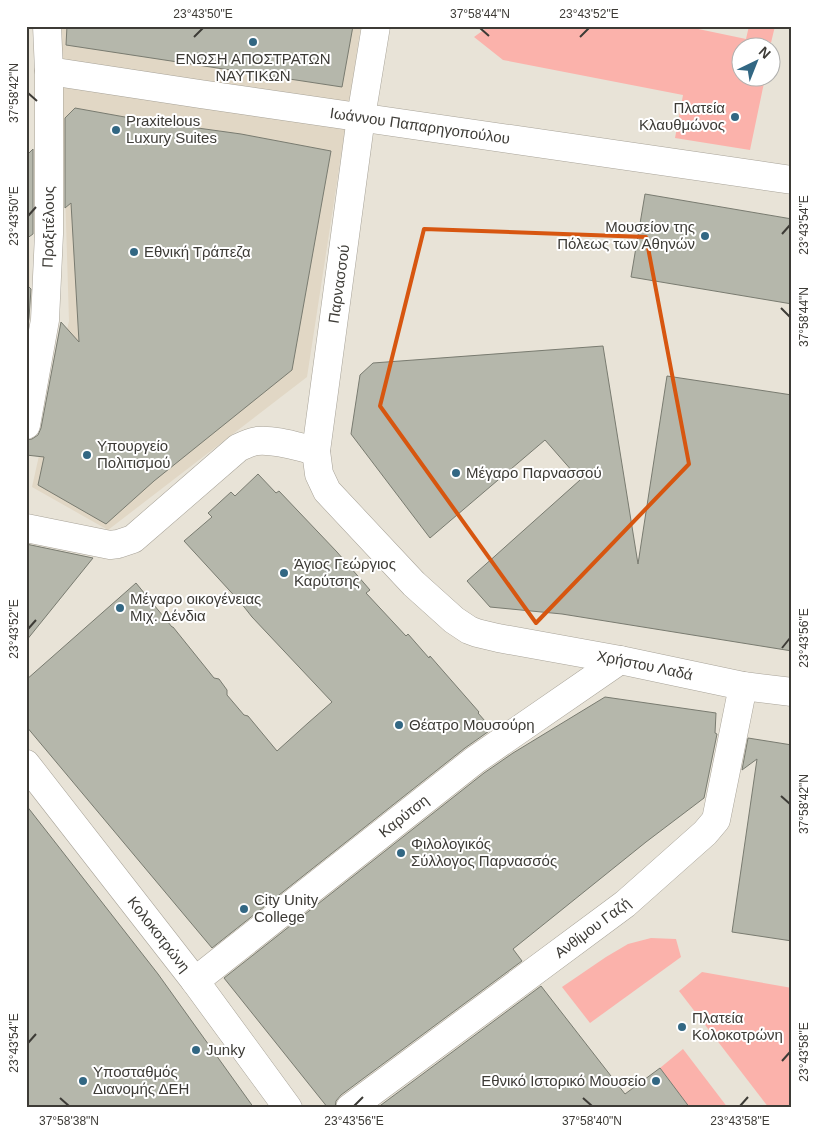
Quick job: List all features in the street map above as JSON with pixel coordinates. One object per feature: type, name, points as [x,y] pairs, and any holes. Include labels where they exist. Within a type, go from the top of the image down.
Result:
[{"type":"street","name":"Πραξιτέλους","points":[[26,425],[45,320],[49,234],[49,70],[47,26]]},
{"type":"street","name":"Παρνασσού","points":[[376,26],[361,117],[316,451],[319,474],[327,491],[414,584],[442,610],[462,626],[477,633],[498,638]]},
{"type":"street","name":"Ιωάννου Παπαρηγοπούλου","points":[[49,70],[792,180]]},
{"type":"street","points":[[26,253],[49,234]]},
{"type":"street","points":[[26,528],[110,545],[118,544],[133,539],[238,448],[248,443],[257,441],[279,442],[316,451]]},
{"type":"street","name":"Χρήστου Λαδά","points":[[498,638],[620,660],[743,686],[792,692]]},
{"type":"street","name":"Καρύτση","points":[[195,981],[475,760],[620,660]]},
{"type":"street","name":"Ανθίμου Γαζή","points":[[350,1108],[624,904],[705,833],[716,820],[743,686]]},
{"type":"street","name":"Κολοκοτρώνη","points":[[26,764],[195,981],[288,1108]]},
{"type":"highlighted area","points":[[424,229],[646,237],[689,464],[536,623],[380,406]]},
{"type":"shaded area","points":[[26,26],[30,300],[26,326]]},
{"type":"shaded area","points":[[60,26],[361,26],[307,377],[108,530],[32,487],[69,321]]},
{"type":"shaded area","name":"Πλατεία Κλαυθμώνος","points":[[489,26],[684,26],[741,38],[730,38],[730,88],[763,88],[750,150],[675,138],[683,95],[503,60],[474,37]]},
{"type":"shaded area","name":"Πλατεία Κλαυθμώνος","points":[[749,26],[775,26],[772,38],[746,38]]},
{"type":"shaded area","points":[[651,938],[676,939],[681,957],[590,1023],[562,987],[628,944]]},
{"type":"shaded area","points":[[702,972],[792,988],[792,1108],[769,1108],[679,991]]},
{"type":"shaded area","points":[[683,1049],[728,1108],[690,1108],[660,1068]]},
{"type":"building","name":"ΕΝΩΣΗ ΑΠΟΣΤΡΑΤΩΝ ΝΑΥΤΙΚΩΝ","points":[[67,26],[353,26],[342,87],[66,45]]},
{"type":"building","points":[[75,108],[147,121],[241,134],[331,151],[292,370],[154,481],[106,524],[38,485],[44,457],[26,455],[26,440],[38,435],[41,428],[61,322],[79,342],[71,203],[65,208],[65,118]]},
{"type":"building","points":[[33,149],[33,234],[26,239],[26,156]]},
{"type":"building","name":"Μουσείον της Πόλεως των Αθηνών","points":[[645,194],[792,219],[792,304],[631,277]]},
{"type":"building","points":[[26,284],[31,289],[26,336]]},
{"type":"building","points":[[603,346],[638,564],[667,376],[792,395],[792,651],[562,614],[490,607],[467,581],[580,480],[545,440],[430,538],[351,434],[360,375],[373,363]]},
{"type":"building","points":[[258,474],[276,493],[279,491],[337,552],[370,590],[366,593],[406,636],[408,634],[429,658],[430,656],[492,729],[465,748],[212,948],[26,726],[26,680],[136,583],[214,678],[219,679],[227,690],[227,695],[244,715],[248,716],[277,751],[332,702],[184,541],[212,517],[208,513],[231,492],[235,496]]},
{"type":"building","points":[[26,544],[93,558],[26,641]]},
{"type":"building","points":[[605,697],[716,713],[715,733],[717,734],[704,798],[513,949],[522,961],[341,1095],[336,1101],[335,1108],[328,1108],[224,978],[484,773],[513,753]]},
{"type":"building","points":[[748,738],[792,745],[792,941],[732,932],[757,759],[742,770]]},
{"type":"building","points":[[26,805],[158,974],[254,1108],[26,1108]]},
{"type":"building","points":[[541,986],[625,1094],[660,1068],[690,1108],[377,1108]]},
{"type":"place","name":"ΕΝΩΣΗ ΑΠΟΣΤΡΑΤΩΝ ΝΑΥΤΙΚΩΝ","points":[[253,42]]},
{"type":"place","name":"Πλατεία Κλαυθμώνος","points":[[735,117]]},
{"type":"place","name":"Praxitelous Luxury Suites","points":[[116,130]]},
{"type":"place","name":"Μουσείον της Πόλεως των Αθηνών","points":[[705,236]]},
{"type":"place","name":"Εθνική Τράπεζα","points":[[134,252]]},
{"type":"place","name":"Υπουργείο Πολιτισμού","points":[[87,455]]},
{"type":"place","name":"Μέγαρο Παρνασσού","points":[[456,473]]},
{"type":"place","name":"Άγιος Γεώργιος Καρύτσης","points":[[284,573]]},
{"type":"place","name":"Μέγαρο οικογένειας Μιχ. Δένδια","points":[[120,608]]},
{"type":"place","name":"Θέατρο Μουσούρη","points":[[399,725]]},
{"type":"place","name":"Φιλολογικός Σύλλογος Παρνασσός","points":[[401,853]]},
{"type":"place","name":"City Unity College","points":[[244,909]]},
{"type":"place","name":"Πλατεία Κολοκοτρώνη","points":[[682,1027]]},
{"type":"place","name":"Junky","points":[[196,1050]]},
{"type":"place","name":"Υποσταθμός Διανομής ΔΕΗ","points":[[83,1081]]},
{"type":"place","name":"Εθνικό Ιστορικό Μουσείο","points":[[656,1081]]}]
